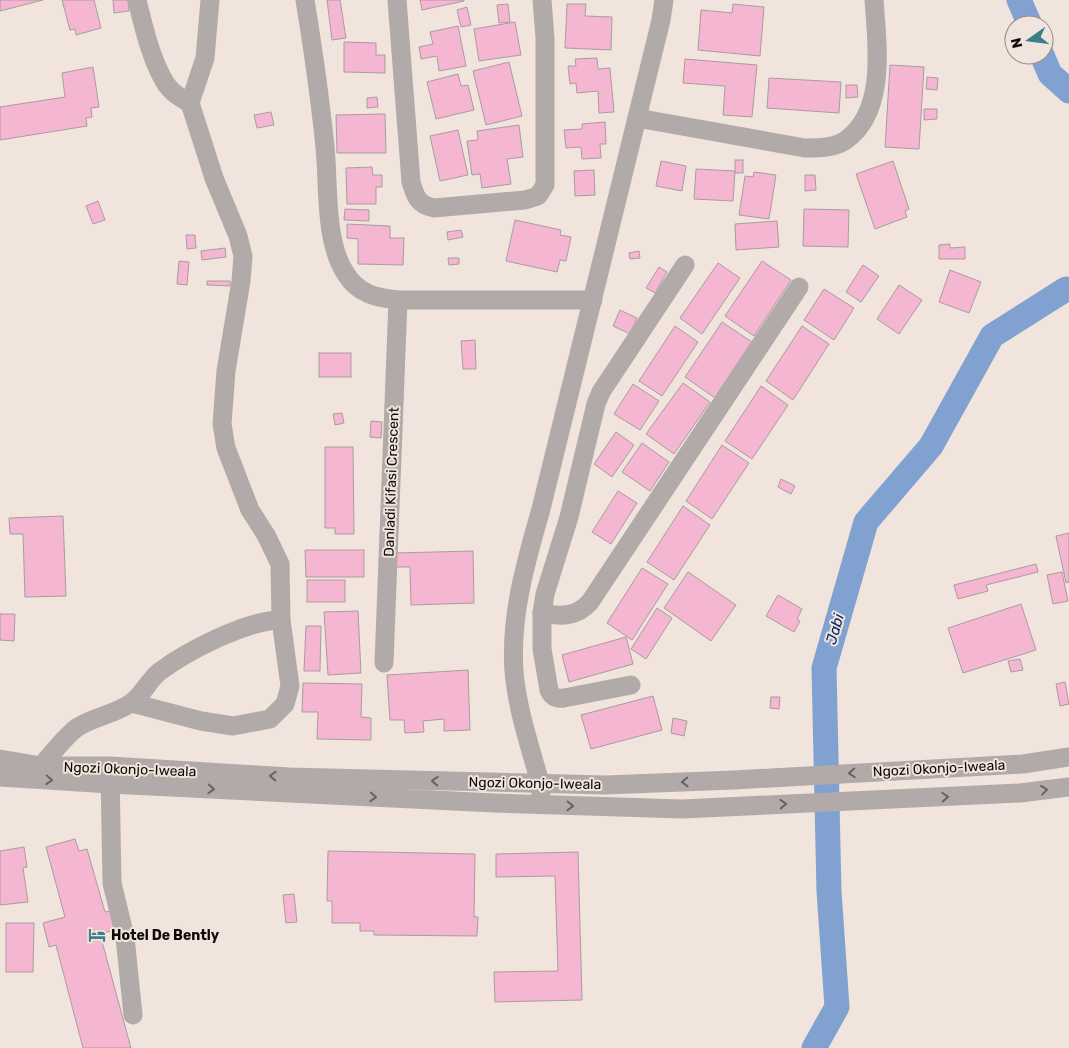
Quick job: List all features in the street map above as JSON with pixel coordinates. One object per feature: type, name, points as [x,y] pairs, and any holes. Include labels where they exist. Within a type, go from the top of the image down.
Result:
[{"type":"street","points":[[137,0],[148,45],[166,85],[177,96],[190,103]]},
{"type":"street","points":[[132,703],[201,721],[232,726],[270,719],[285,704],[290,686],[281,620],[280,564],[266,535],[250,510],[226,448],[222,424],[226,372],[241,281],[243,256],[238,236],[214,178],[190,103],[205,58],[210,0]]},
{"type":"street","points":[[305,0],[318,77],[327,164],[329,218],[336,252],[346,275],[363,292],[380,298],[398,300],[592,300]]},
{"type":"street","points":[[397,0],[411,182],[415,196],[423,206],[434,208],[525,200],[538,196],[545,185],[545,38],[542,0]]},
{"type":"street","points":[[542,805],[540,782],[520,709],[514,670],[515,625],[521,582],[541,510],[664,0]]},
{"type":"street","points":[[637,118],[805,148],[824,147],[844,141],[858,129],[871,107],[875,86],[877,51],[874,0]]},
{"type":"street","points":[[630,684],[564,698],[557,699],[552,696],[549,690],[542,649],[542,613],[545,594],[569,517],[596,404],[601,392],[686,265]]},
{"type":"street","points":[[542,613],[565,616],[584,609],[590,602],[799,287]]},
{"type":"street","name":"Danladi Kifasi Crescent","points":[[384,663],[398,300]]},
{"type":"street","points":[[541,510],[569,517]]},
{"type":"street","points":[[41,766],[78,727],[132,703],[158,673],[189,654],[245,627],[269,620],[281,620]]},
{"type":"street","name":"Ngozi Okonjo-Iweala","points":[[0,777],[110,775],[289,777],[605,785],[1023,764],[1069,757]]},
{"type":"street","name":"Ngozi Okonjo-Iweala","points":[[0,759],[110,775],[542,805],[682,809],[1020,793],[1069,787]]},
{"type":"street","points":[[110,775],[112,883],[125,937],[133,1015]]},
{"type":"building","points":[[0,0],[43,0],[0,11]]},
{"type":"building","points":[[62,0],[94,0],[101,28],[76,35],[75,29],[70,30]]},
{"type":"building","points":[[113,0],[128,0],[129,11],[114,13]]},
{"type":"building","points":[[327,0],[340,0],[346,38],[332,40]]},
{"type":"building","points":[[420,0],[464,0],[464,1],[422,10]]},
{"type":"building","points":[[508,4],[510,22],[499,23],[497,5]]},
{"type":"building","points":[[567,4],[586,4],[585,16],[612,17],[611,50],[565,48]]},
{"type":"building","points":[[733,4],[764,7],[760,56],[698,50],[701,10],[732,13]]},
{"type":"building","points":[[467,7],[471,25],[461,27],[457,10]]},
{"type":"building","points":[[515,22],[521,55],[479,61],[474,29]]},
{"type":"building","points":[[458,26],[466,66],[439,71],[437,56],[421,59],[419,47],[433,44],[430,32]]},
{"type":"building","points":[[344,42],[376,43],[376,55],[385,55],[385,73],[344,72]]},
{"type":"building","points":[[597,58],[598,69],[610,68],[614,112],[599,113],[598,91],[577,93],[576,83],[570,84],[568,66],[576,66],[575,59]]},
{"type":"building","points":[[685,59],[757,65],[752,117],[723,115],[725,86],[683,83]]},
{"type":"building","points":[[509,62],[522,116],[486,125],[473,71]]},
{"type":"building","points":[[890,65],[924,67],[919,149],[885,147]]},
{"type":"building","points":[[93,67],[99,107],[91,108],[92,117],[86,118],[87,126],[0,140],[0,107],[65,97],[62,73]]},
{"type":"building","points":[[458,74],[461,86],[468,85],[474,110],[436,119],[427,82]]},
{"type":"building","points":[[927,77],[938,78],[937,90],[926,89]]},
{"type":"building","points":[[769,78],[841,82],[839,113],[767,108]]},
{"type":"building","points":[[846,85],[857,85],[858,97],[846,98]]},
{"type":"building","points":[[377,97],[378,107],[367,108],[367,98]]},
{"type":"building","points":[[924,109],[937,109],[937,119],[924,120]]},
{"type":"building","points":[[271,112],[274,125],[257,128],[254,115]]},
{"type":"building","points":[[385,114],[386,153],[337,153],[336,115]]},
{"type":"building","points":[[605,122],[606,144],[600,144],[601,158],[582,159],[581,147],[566,148],[564,130],[582,129],[582,124]]},
{"type":"building","points":[[519,125],[523,157],[507,159],[511,184],[482,188],[480,174],[472,175],[467,141],[478,140],[477,131]]},
{"type":"building","points":[[458,130],[468,175],[440,181],[430,136]]},
{"type":"building","points":[[735,160],[743,160],[743,173],[735,173]]},
{"type":"building","points":[[661,161],[686,166],[682,191],[656,186]]},
{"type":"building","points":[[893,161],[909,209],[905,211],[907,217],[875,229],[856,174]]},
{"type":"building","points":[[372,167],[373,175],[382,175],[382,187],[376,187],[376,204],[347,204],[346,168]]},
{"type":"building","points":[[696,169],[735,171],[733,201],[694,199]]},
{"type":"building","points":[[594,170],[595,195],[575,196],[574,171]]},
{"type":"building","points":[[754,172],[776,175],[769,219],[739,215],[745,176],[753,177]]},
{"type":"building","points":[[805,175],[815,175],[816,190],[805,191]]},
{"type":"building","points":[[98,201],[105,220],[93,224],[86,206]]},
{"type":"building","points":[[345,209],[369,210],[369,221],[344,220]]},
{"type":"building","points":[[804,209],[849,210],[848,247],[803,246]]},
{"type":"building","points":[[515,220],[561,230],[560,235],[571,237],[566,261],[560,260],[557,272],[506,261]]},
{"type":"building","points":[[777,221],[779,247],[736,250],[735,224]]},
{"type":"building","points":[[347,224],[390,226],[390,238],[404,238],[403,265],[358,264],[358,239],[347,238]]},
{"type":"building","points":[[461,230],[463,237],[448,240],[447,232]]},
{"type":"building","points":[[186,235],[195,235],[196,248],[187,249]]},
{"type":"building","points":[[950,244],[950,248],[965,247],[965,259],[939,259],[939,245]]},
{"type":"building","points":[[225,248],[226,257],[202,260],[201,251]]},
{"type":"building","points":[[639,251],[640,258],[630,259],[629,253]]},
{"type":"building","points":[[448,258],[459,258],[459,264],[449,265]]},
{"type":"building","points":[[179,261],[189,262],[187,285],[177,284]]},
{"type":"building","points":[[762,261],[791,280],[754,336],[725,316]]},
{"type":"building","points":[[718,263],[740,278],[702,334],[680,318]]},
{"type":"building","points":[[863,265],[879,276],[861,302],[846,292]]},
{"type":"building","points":[[659,267],[667,272],[655,293],[646,288]]},
{"type":"building","points":[[950,270],[981,282],[969,313],[939,302]]},
{"type":"building","points":[[207,281],[230,281],[230,286],[207,285]]},
{"type":"building","points":[[899,285],[922,300],[899,334],[877,319]]},
{"type":"building","points":[[824,289],[854,308],[834,340],[804,320]]},
{"type":"building","points":[[620,310],[637,318],[630,334],[613,326]]},
{"type":"building","points":[[722,322],[752,342],[715,398],[685,377]]},
{"type":"building","points":[[675,326],[698,342],[662,396],[639,381]]},
{"type":"building","points":[[802,326],[829,344],[793,400],[766,381]]},
{"type":"building","points":[[475,340],[476,369],[463,369],[461,341]]},
{"type":"building","points":[[319,353],[351,353],[351,377],[319,377]]},
{"type":"building","points":[[683,383],[710,402],[674,454],[646,434]]},
{"type":"building","points":[[633,384],[659,401],[640,430],[614,414]]},
{"type":"building","points":[[761,386],[788,405],[752,459],[725,441]]},
{"type":"building","points":[[342,413],[344,423],[335,425],[333,414]]},
{"type":"building","points":[[371,421],[382,422],[381,438],[370,437]]},
{"type":"building","points":[[616,432],[634,445],[612,477],[594,464]]},
{"type":"building","points":[[642,443],[669,462],[650,491],[622,472]]},
{"type":"building","points":[[722,445],[749,463],[712,519],[686,501]]},
{"type":"building","points":[[325,447],[353,447],[354,534],[335,534],[335,528],[325,528]]},
{"type":"building","points":[[781,479],[795,486],[791,494],[778,487]]},
{"type":"building","points":[[618,491],[637,503],[611,544],[592,532]]},
{"type":"building","points":[[683,506],[710,525],[674,580],[647,562]]},
{"type":"building","points":[[63,516],[66,596],[25,597],[23,534],[10,534],[9,518]]},
{"type":"building","points":[[1069,533],[1069,582],[1066,583],[1056,536]]},
{"type":"building","points":[[305,550],[364,550],[364,577],[306,577]]},
{"type":"building","points":[[473,551],[474,603],[411,605],[410,567],[395,567],[395,553]]},
{"type":"building","points":[[1036,564],[1038,572],[986,585],[988,591],[958,599],[954,585]]},
{"type":"building","points":[[642,568],[668,584],[632,640],[607,623]]},
{"type":"building","points":[[688,572],[736,605],[711,641],[664,608]]},
{"type":"building","points":[[1062,572],[1068,601],[1053,604],[1047,575]]},
{"type":"building","points":[[307,580],[345,580],[345,602],[307,602]]},
{"type":"building","points":[[778,595],[802,609],[797,619],[800,621],[794,632],[766,616]]},
{"type":"building","points":[[1021,604],[1036,650],[963,673],[948,628]]},
{"type":"building","points":[[657,608],[672,618],[646,659],[631,649]]},
{"type":"building","points":[[358,611],[361,673],[328,675],[324,612]]},
{"type":"building","points":[[0,614],[15,614],[14,641],[0,640]]},
{"type":"building","points":[[306,626],[321,626],[320,671],[304,671]]},
{"type":"building","points":[[626,637],[633,664],[569,682],[562,655]]},
{"type":"building","points":[[1020,659],[1023,670],[1011,672],[1008,661]]},
{"type":"building","points":[[468,670],[470,730],[444,731],[444,719],[423,721],[424,732],[405,733],[404,720],[390,720],[387,675]]},
{"type":"building","points":[[1065,682],[1069,704],[1060,706],[1056,684]]},
{"type":"building","points":[[303,683],[362,684],[361,717],[371,718],[371,740],[317,739],[318,712],[302,712]]},
{"type":"building","points":[[653,696],[662,730],[591,749],[581,715]]},
{"type":"building","points":[[771,697],[780,697],[779,709],[770,708]]},
{"type":"building","points":[[673,718],[687,721],[684,736],[671,733]]},
{"type":"building","points":[[75,839],[79,851],[87,849],[105,912],[110,911],[115,930],[100,934],[131,1048],[83,1048],[56,945],[49,947],[43,923],[65,917],[46,847]]},
{"type":"building","points":[[24,847],[27,867],[23,868],[28,902],[0,905],[0,851]]},
{"type":"building","points":[[328,851],[475,854],[474,917],[478,917],[477,936],[374,935],[374,931],[360,931],[360,923],[332,923],[332,901],[327,901]]},
{"type":"building","points":[[578,852],[582,1000],[495,1002],[494,972],[558,971],[555,876],[496,877],[496,854]]},
{"type":"building","points":[[294,894],[297,922],[286,923],[283,895]]},
{"type":"building","points":[[6,923],[34,923],[33,972],[6,972]]},
{"type":"waterway","name":"Jabi","points":[[1019,0],[1026,15]]},
{"type":"waterway","name":"Jabi","points":[[1046,65],[1050,74],[1069,91]]},
{"type":"waterway","name":"Jabi","points":[[814,1048],[837,1007],[829,891],[824,668],[866,522],[931,446],[992,336],[1066,289],[1069,290]]},
{"type":"place","name":"Hotel De Bently","points":[[97,935]]}]
